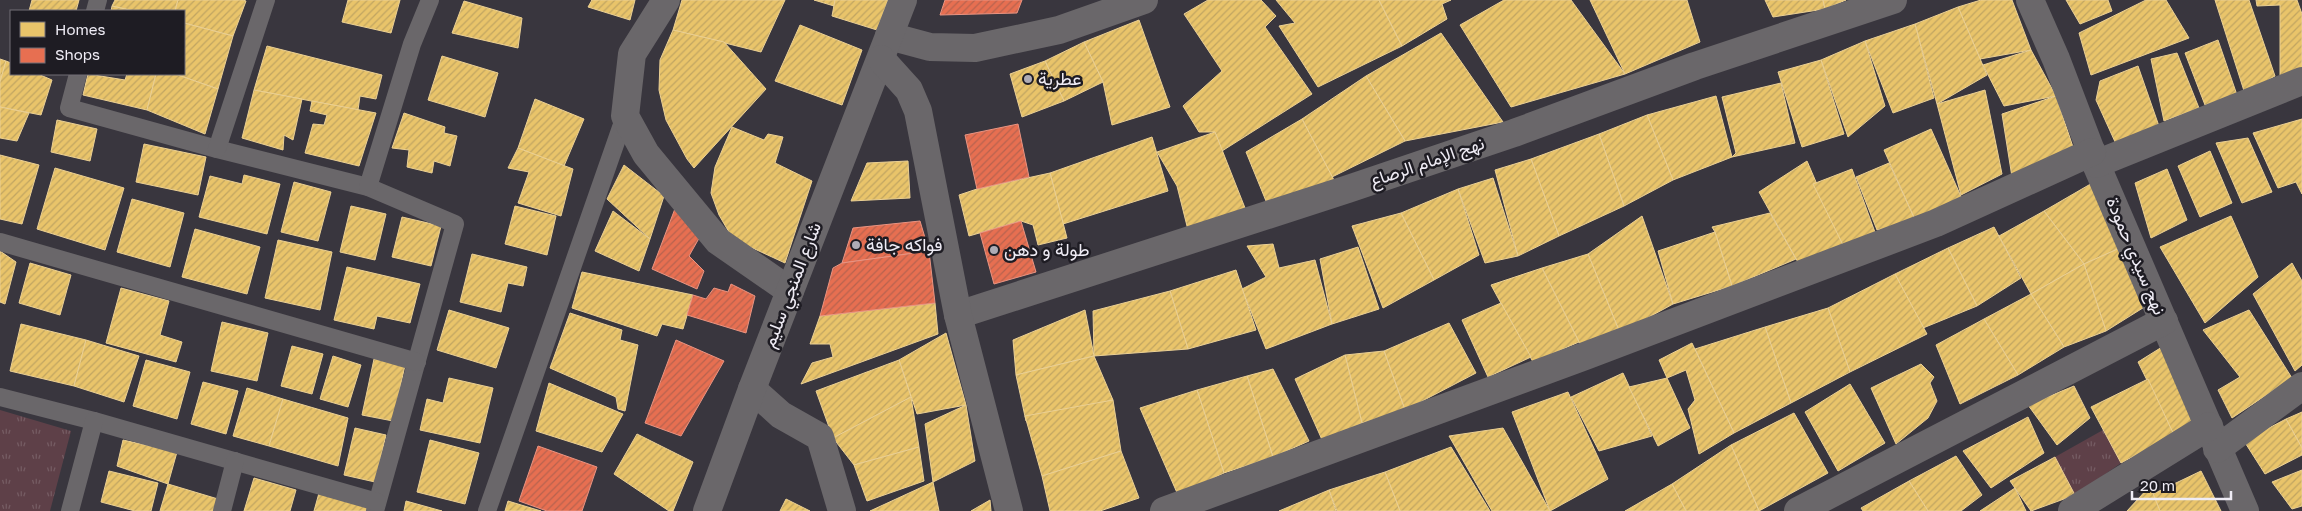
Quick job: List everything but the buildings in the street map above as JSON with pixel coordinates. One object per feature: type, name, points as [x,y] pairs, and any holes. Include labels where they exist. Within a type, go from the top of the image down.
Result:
[{"type":"street","points":[[666,0],[632,54],[625,116],[646,154],[718,241],[790,291]]},
{"type":"street","name":"شارع المنجي سليم","points":[[707,511],[902,0]]},
{"type":"street","points":[[1009,511],[958,315],[918,111],[909,90],[885,48],[975,48],[1059,30],[1144,0]]},
{"type":"street","name":"نهج الإمام الرصاع","points":[[958,315],[1348,189],[1514,133],[1695,66],[1893,0]]},
{"type":"street","name":"نهج سيدي حمودة","points":[[2030,0],[2056,59],[2094,158],[2245,511]]},
{"type":"street","points":[[1164,511],[1585,356],[1926,226],[2094,158],[2302,81]]},
{"type":"street","points":[[1798,511],[2164,321]]},
{"type":"street","points":[[2072,511],[2213,437],[2302,386]]},
{"type":"street","points":[[752,389],[781,415],[820,437],[842,511]]},
{"type":"lane","points":[[218,149],[266,0]]},
{"type":"lane","points":[[368,187],[412,44],[430,0]]},
{"type":"lane","points":[[0,397],[94,421],[235,461],[376,506],[455,224],[368,187],[218,149],[70,108],[78,75]]},
{"type":"lane","points":[[487,511],[625,116]]},
{"type":"lane","points":[[0,242],[417,362]]},
{"type":"lane","points":[[70,511],[94,421]]},
{"type":"lane","points":[[222,511],[235,461]]},
{"type":"green space","points":[[0,410],[71,431],[50,511],[0,511]]},
{"type":"green space","points":[[2103,430],[2121,463],[2071,498],[2055,457]]},
{"type":"place","name":"عطرية","points":[[1028,79]]},
{"type":"place","name":"فواكه جافة","points":[[856,245]]},
{"type":"place","name":"طولة و دهن","points":[[994,250]]}]
